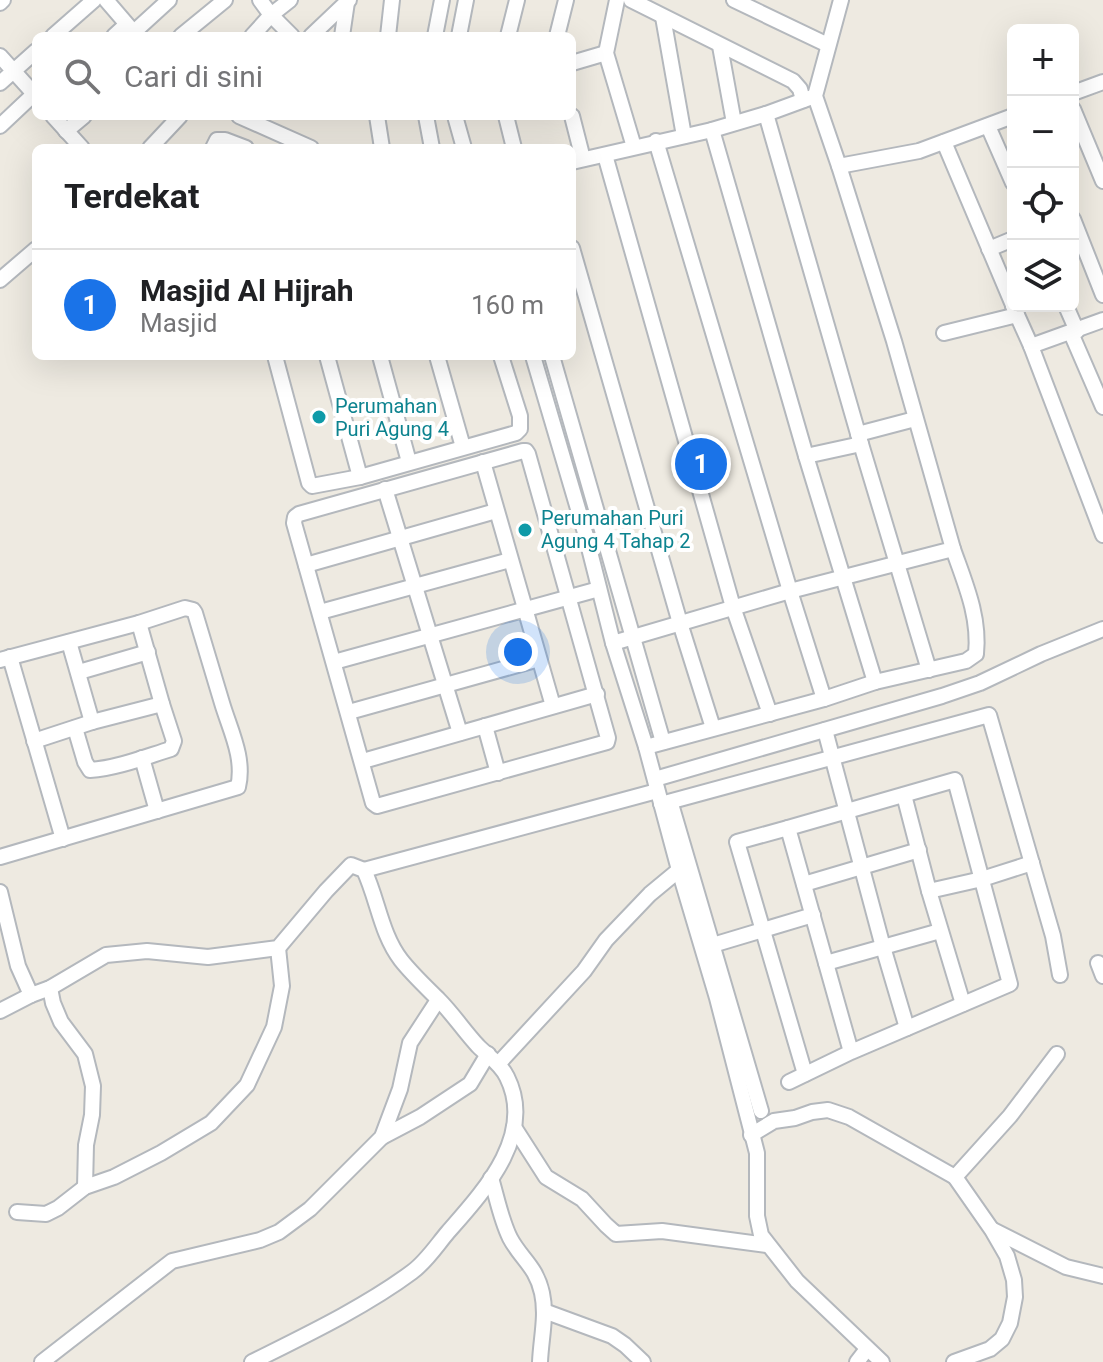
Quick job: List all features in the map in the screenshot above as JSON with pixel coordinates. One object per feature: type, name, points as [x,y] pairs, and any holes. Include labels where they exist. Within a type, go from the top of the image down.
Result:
[{"type":"street","points":[[58,32],[94,0]]},
{"type":"street","points":[[111,2],[132,31],[169,0]]},
{"type":"street","points":[[186,32],[225,0]]},
{"type":"street","points":[[260,0],[288,32]]},
{"type":"street","points":[[256,32],[290,0]]},
{"type":"street","points":[[388,32],[392,0]]},
{"type":"street","points":[[436,32],[442,0]]},
{"type":"street","points":[[460,32],[466,0]]},
{"type":"street","points":[[509,32],[517,0]]},
{"type":"street","points":[[558,32],[566,0]]},
{"type":"street","points":[[617,0],[606,53],[634,147]]},
{"type":"street","points":[[631,0],[793,81],[809,98],[839,166],[894,341],[953,549],[973,606],[978,638],[976,654],[966,661],[875,682],[824,699],[646,747]]},
{"type":"street","points":[[734,0],[828,45]]},
{"type":"street","points":[[577,160],[712,130],[809,98],[841,0]]},
{"type":"street","points":[[315,32],[348,1]]},
{"type":"street","points":[[343,32],[348,1]]},
{"type":"street","points":[[663,17],[684,136]]},
{"type":"street","points":[[720,46],[734,123]]},
{"type":"street","points":[[576,62],[606,53]]},
{"type":"street","points":[[0,83],[32,55]]},
{"type":"street","points":[[0,56],[32,92]]},
{"type":"street","points":[[1079,91],[1103,82]]},
{"type":"street","points":[[0,126],[32,98]]},
{"type":"street","points":[[766,114],[929,670]]},
{"type":"street","points":[[839,166],[919,151],[1007,118]]},
{"type":"street","points":[[56,120],[78,144]]},
{"type":"street","points":[[66,131],[79,120]]},
{"type":"street","points":[[154,144],[176,120]]},
{"type":"street","points":[[248,120],[302,144]]},
{"type":"street","points":[[377,120],[381,144]]},
{"type":"street","points":[[427,120],[431,144]]},
{"type":"street","points":[[456,120],[463,144]]},
{"type":"street","points":[[507,120],[513,144]]},
{"type":"street","points":[[572,120],[575,144]]},
{"type":"street","points":[[1079,123],[1103,181]]},
{"type":"street","points":[[988,126],[1007,169]]},
{"type":"street","points":[[712,130],[875,682]]},
{"type":"street","points":[[215,144],[217,140],[236,144]]},
{"type":"street","points":[[656,141],[824,699]]},
{"type":"street","points":[[939,144],[1007,292]]},
{"type":"street","points":[[605,155],[733,607],[770,714]]},
{"type":"street","points":[[1079,234],[1103,295]]},
{"type":"street","points":[[989,249],[1011,240]]},
{"type":"street","points":[[0,280],[32,252]]},
{"type":"street","points":[[576,262],[713,728]]},
{"type":"street","points":[[944,333],[1007,311]]},
{"type":"street","points":[[1015,312],[1103,535]]},
{"type":"street","points":[[1068,312],[1103,407]]},
{"type":"street","points":[[1031,346],[1103,320]]},
{"type":"street","points":[[281,360],[312,486],[360,477],[516,433],[520,429],[520,416],[502,360]]},
{"type":"street","points":[[328,360],[360,477]]},
{"type":"street","points":[[381,360],[409,462]]},
{"type":"street","points":[[438,360],[463,447]]},
{"type":"street","points":[[534,360],[586,536],[596,590],[761,1111]]},
{"type":"street","points":[[553,360],[663,742]]},
{"type":"street","points":[[806,456],[915,419]]},
{"type":"street","points":[[526,451],[571,597],[607,742],[377,806],[373,803],[294,523],[299,514],[385,489],[526,451]]},
{"type":"street","points":[[483,462],[553,706]]},
{"type":"street","points":[[385,489],[460,733]]},
{"type":"street","points":[[306,565],[496,511]]},
{"type":"street","points":[[613,643],[790,591],[953,549]]},
{"type":"street","points":[[320,612],[510,560]]},
{"type":"street","points":[[334,662],[596,590]]},
{"type":"street","points":[[0,857],[63,839],[238,787],[241,774],[232,727],[193,610],[185,608],[5,658],[63,839]]},
{"type":"street","points":[[75,728],[90,770],[142,758],[174,746],[139,623]]},
{"type":"street","points":[[661,794],[825,730],[980,683],[1103,629]]},
{"type":"street","points":[[69,642],[92,722]]},
{"type":"street","points":[[79,672],[148,652]]},
{"type":"street","points":[[349,712],[539,659]]},
{"type":"street","points":[[363,761],[597,694]]},
{"type":"street","points":[[34,741],[162,704]]},
{"type":"street","points":[[0,1011],[50,988],[106,955],[147,951],[208,957],[278,948],[351,865],[364,870],[989,715],[1053,936],[1060,975]]},
{"type":"street","points":[[485,726],[498,773]]},
{"type":"street","points":[[825,730],[907,1028]]},
{"type":"street","points":[[142,758],[157,811]]},
{"type":"street","points":[[789,1082],[1010,984],[955,780],[737,842],[805,1074]]},
{"type":"street","points":[[661,794],[679,870],[708,947],[757,1153],[758,1226],[761,1235],[806,1290],[882,1362]]},
{"type":"street","points":[[904,795],[963,1004]]},
{"type":"street","points":[[788,828],[851,1052]]},
{"type":"street","points":[[804,884],[919,850]]},
{"type":"street","points":[[929,891],[1032,863]]},
{"type":"street","points":[[252,1362],[389,1289],[415,1270],[471,1206],[491,1178],[506,1151],[514,1127],[516,1110],[507,1076],[403,962],[389,942],[364,870]]},
{"type":"street","points":[[42,1362],[172,1261],[260,1240],[296,1222],[382,1137],[420,1117],[470,1084],[584,971],[606,940],[650,894],[679,870]]},
{"type":"street","points":[[0,892],[18,966],[31,995]]},
{"type":"street","points":[[708,947],[813,915]]},
{"type":"street","points":[[826,963],[940,931]]},
{"type":"street","points":[[17,1212],[46,1214],[85,1187],[114,1177],[211,1123],[247,1085],[274,1027],[282,986],[278,948]]},
{"type":"street","points":[[50,988],[61,1022],[85,1054],[93,1086],[85,1187]]},
{"type":"street","points":[[382,1137],[400,1089],[410,1043],[438,1000]]},
{"type":"street","points":[[955,1177],[1010,1116],[1057,1054]]},
{"type":"street","points":[[751,1135],[774,1121],[828,1110],[849,1117],[955,1177],[1007,1256],[1015,1297],[1010,1323],[1002,1339],[990,1349],[954,1362]]},
{"type":"street","points":[[514,1127],[546,1177],[582,1199],[616,1234],[662,1231],[767,1245]]},
{"type":"street","points":[[491,1178],[512,1242],[537,1277],[544,1311],[540,1362]]},
{"type":"street","points":[[992,1230],[1066,1267],[1103,1276]]},
{"type":"street","points":[[544,1311],[612,1336],[643,1362]]},
{"type":"street","points":[[857,1362],[867,1349]]},
{"type":"place","name":"Perumahan Puri Agung 4","points":[[319,417]]},
{"type":"place","name":"Masjid Al Hijrah","points":[[701,464]]},
{"type":"place","name":"Perumahan Puri Agung 4 Tahap 2","points":[[525,530]]}]
